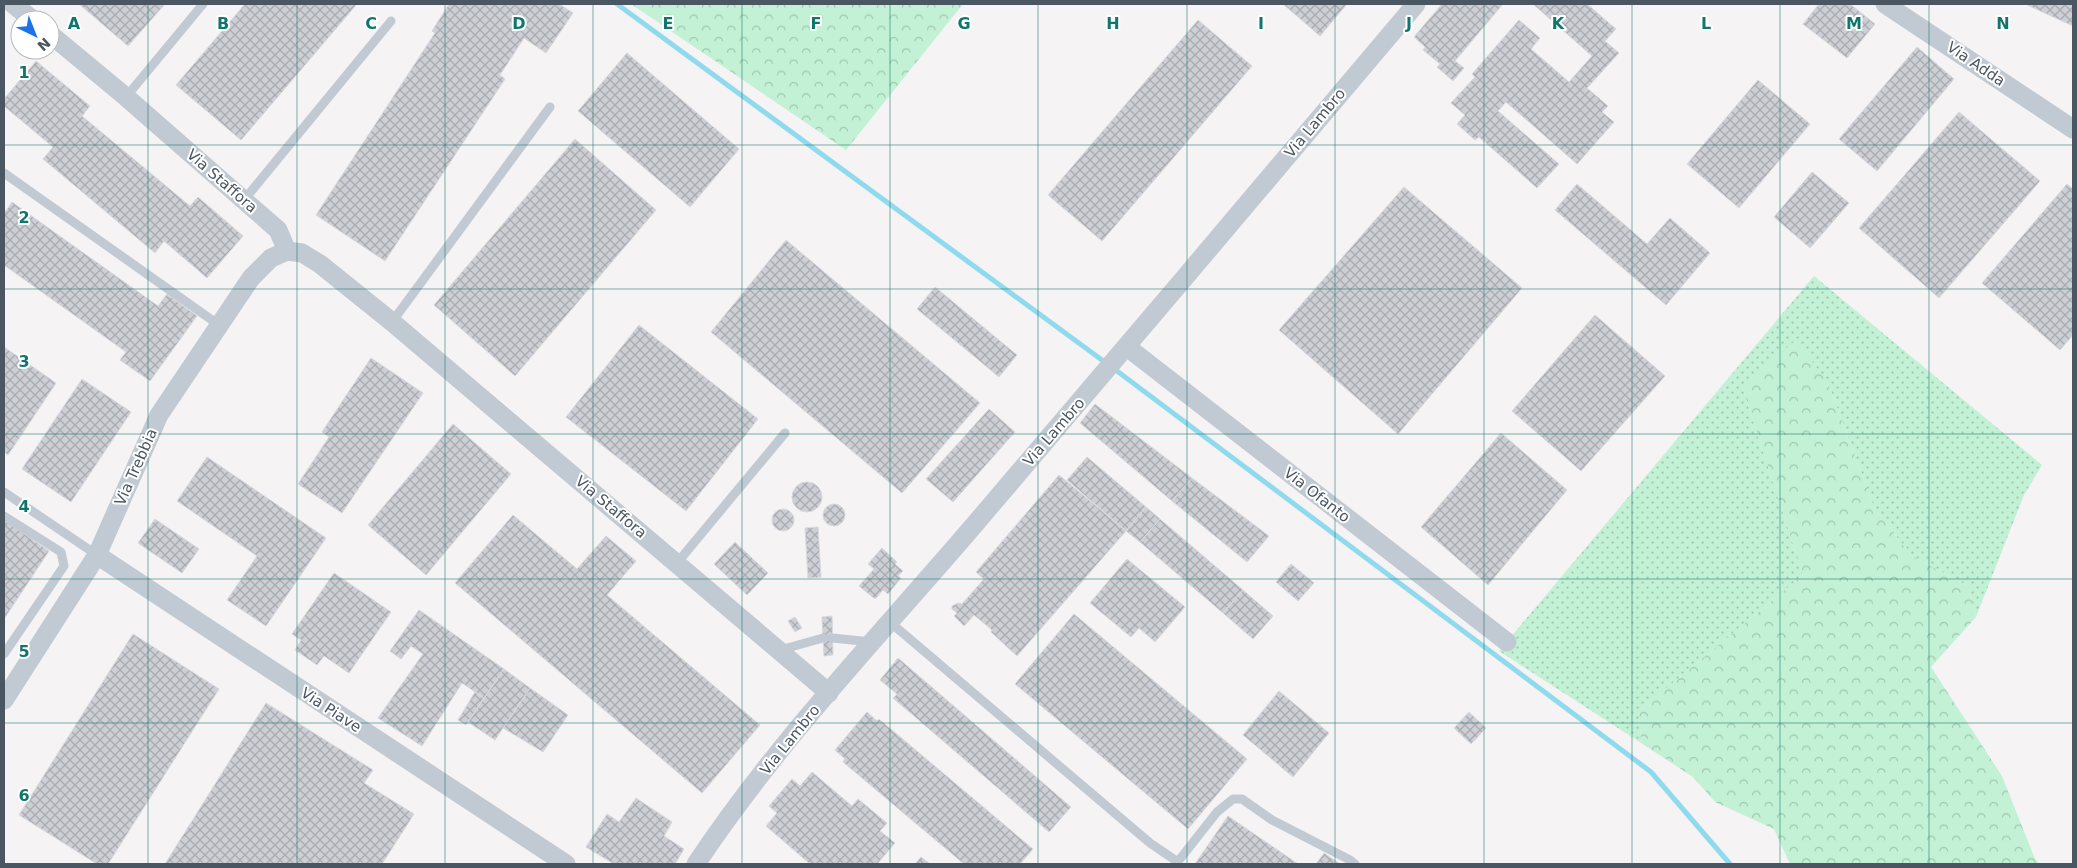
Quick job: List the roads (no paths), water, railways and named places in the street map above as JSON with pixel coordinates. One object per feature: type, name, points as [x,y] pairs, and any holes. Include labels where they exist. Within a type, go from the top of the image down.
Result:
[{"type":"street","name":"Via Lambro","points":[[696,864],[730,813],[829,693],[1124,351],[1416,4]]},
{"type":"street","name":"Via Adda","points":[[1885,4],[2071,121]]},
{"type":"street","name":"Via Staffora","points":[[60,42],[126,97],[278,230],[287,251],[302,253],[320,264],[392,322],[829,693]]},
{"type":"street","name":"Via Trebbia","points":[[4,698],[97,555],[159,414],[251,278],[271,258],[287,251]]},
{"type":"street","name":"Via Ofanto","points":[[1124,351],[1507,642]]},
{"type":"street","name":"Via Piave","points":[[97,555],[566,864]]},
{"type":"lane","points":[[126,97],[203,4]]},
{"type":"lane","points":[[244,200],[391,21]]},
{"type":"lane","points":[[392,322],[550,107]]},
{"type":"lane","points":[[4,173],[220,325]]},
{"type":"lane","points":[[677,563],[785,433]]},
{"type":"lane","points":[[4,492],[97,555]]},
{"type":"lane","points":[[4,516],[61,552],[64,566],[4,654]]},
{"type":"lane","points":[[890,622],[1150,843],[1177,863],[1217,812],[1233,799],[1242,799],[1272,820],[1355,864]]},
{"type":"lane","points":[[779,650],[823,638]]},
{"type":"lane","points":[[832,638],[873,642]]},
{"type":"waterway","points":[[617,4],[1106,363]]},
{"type":"waterway","points":[[1113,368],[1651,772],[1730,864]]}]
